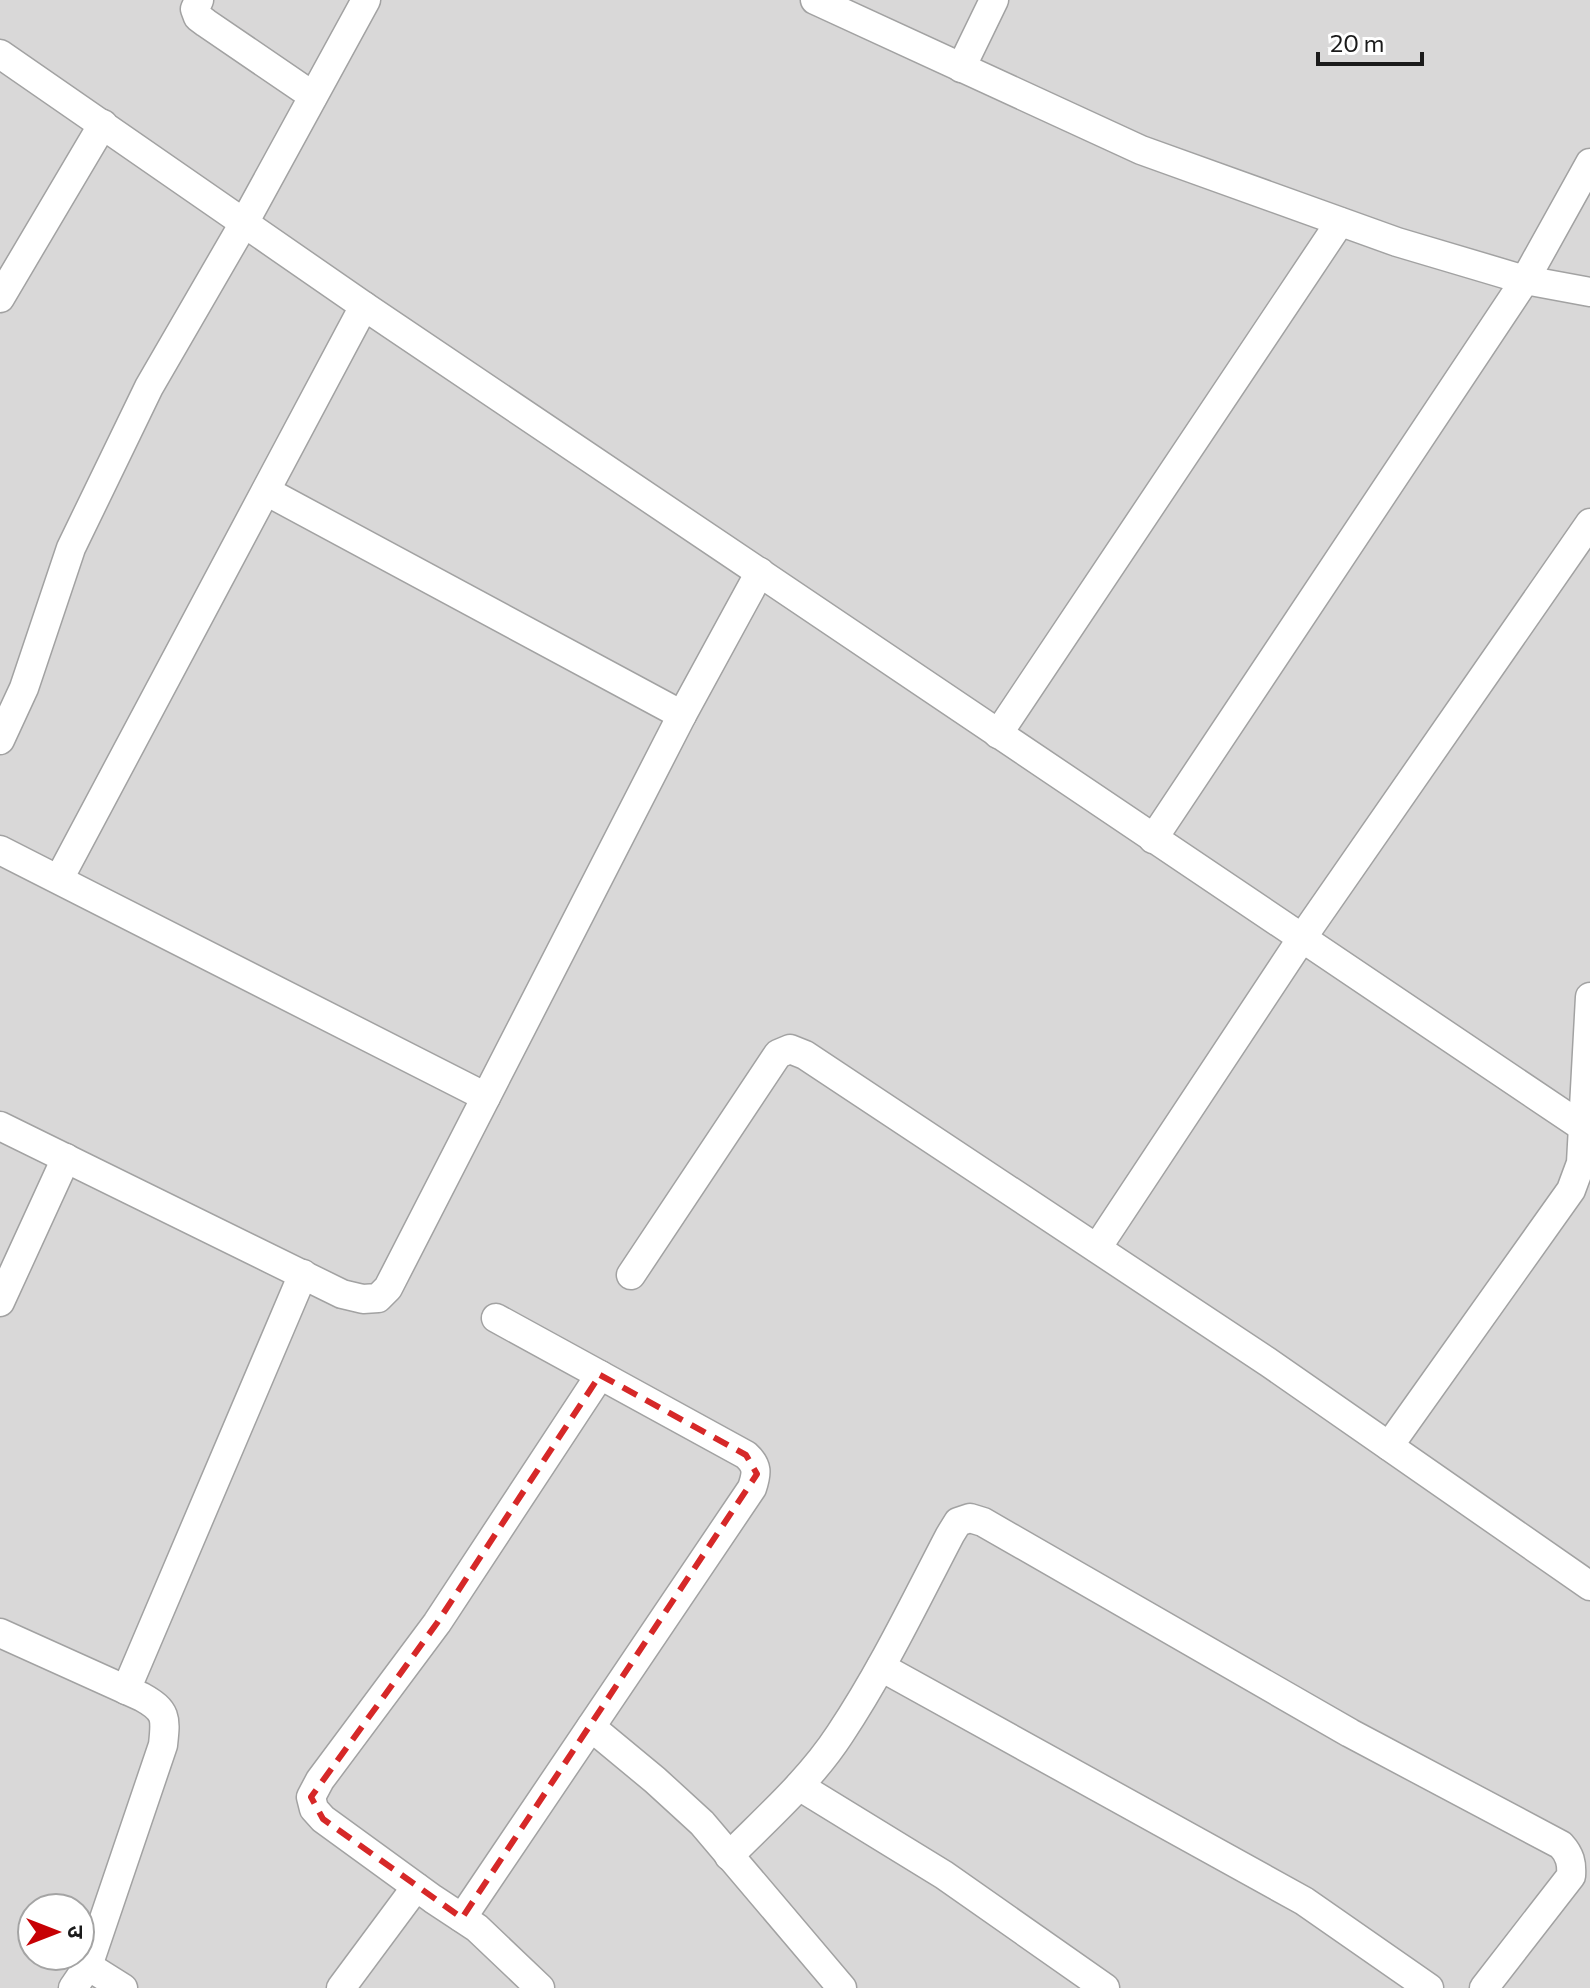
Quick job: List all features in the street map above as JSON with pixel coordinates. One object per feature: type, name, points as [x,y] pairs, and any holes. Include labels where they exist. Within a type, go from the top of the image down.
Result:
[{"type":"street","points":[[199,0],[195,9],[198,17],[313,96]]},
{"type":"street","points":[[0,740],[33,664],[71,548],[149,387],[244,223],[366,0]]},
{"type":"street","points":[[815,0],[1141,150],[1397,242],[1525,280],[1590,292]]},
{"type":"street","points":[[961,68],[994,0]]},
{"type":"street","points":[[0,54],[364,306],[1586,1129]]},
{"type":"street","points":[[0,298],[103,124]]},
{"type":"street","points":[[1153,839],[1525,280],[1590,163]]},
{"type":"street","points":[[998,734],[1340,222]]},
{"type":"street","points":[[59,879],[364,306]]},
{"type":"street","points":[[266,491],[682,715]]},
{"type":"street","points":[[1097,1248],[1302,938],[1590,523]]},
{"type":"street","points":[[0,1126],[342,1294],[363,1299],[378,1298],[388,1288],[682,715],[760,572]]},
{"type":"street","points":[[0,850],[486,1097]]},
{"type":"street","points":[[1389,1446],[1571,1190],[1581,1163],[1586,1129],[1590,997]]},
{"type":"street","points":[[631,1275],[778,1054],[790,1049],[805,1055],[1268,1362],[1590,1586]]},
{"type":"street","points":[[0,1302],[66,1158]]},
{"type":"street","points":[[126,1690],[303,1274]]},
{"type":"street","points":[[462,1918],[752,1488],[757,1474],[756,1464],[746,1455],[496,1318]]},
{"type":"street","points":[[540,1988],[477,1928],[323,1819],[314,1809],[311,1797],[320,1780],[437,1623],[600,1375]]},
{"type":"street","points":[[729,1856],[799,1786],[839,1736],[881,1667],[958,1522],[970,1518],[983,1522],[1350,1733],[1561,1845],[1568,1853],[1571,1876],[1484,1988]]},
{"type":"street","points":[[0,1633],[158,1706],[166,1721],[163,1745],[81,1977],[123,1988]]},
{"type":"street","points":[[881,1667],[1304,1901],[1429,1988]]},
{"type":"street","points":[[591,1727],[702,1823],[842,1988]]},
{"type":"street","points":[[799,1786],[944,1875],[1105,1988]]},
{"type":"street","points":[[341,1988],[416,1887]]},
{"type":"highlighted area","points":[[600,1375],[746,1455],[757,1474],[462,1918],[323,1819],[311,1797],[437,1623]]},
{"type":"shaded area","points":[[0,0],[1590,0],[1590,1988],[0,1988]]}]
